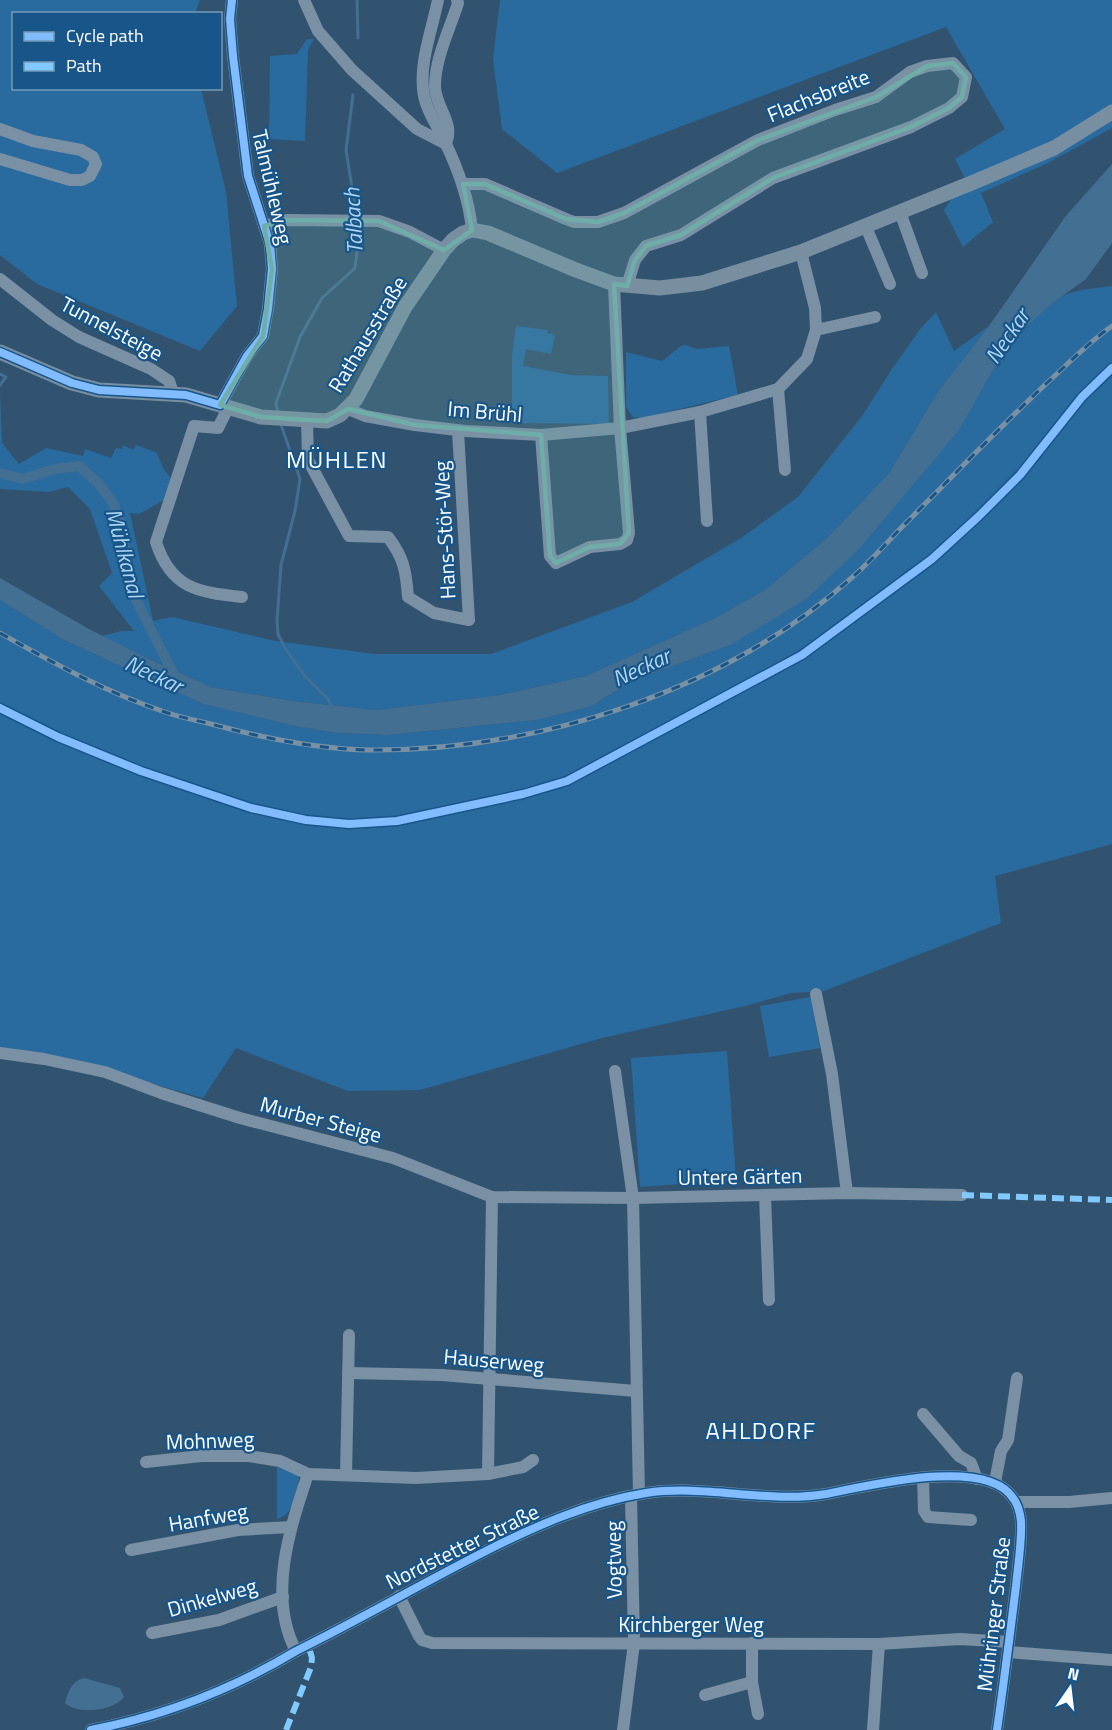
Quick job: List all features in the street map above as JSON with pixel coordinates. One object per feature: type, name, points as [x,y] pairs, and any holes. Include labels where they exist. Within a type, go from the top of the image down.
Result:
[{"type":"main road","points":[[472,231],[488,233],[576,270],[620,285],[660,288],[702,284],[801,252],[974,182],[1054,148],[1112,112]]},
{"type":"main road","name":"Rathausstraße","points":[[0,352],[72,383],[99,390],[173,393],[266,417],[327,421],[348,409],[356,399],[405,308],[444,250],[463,233],[472,231]]},
{"type":"street","name":"Talmühleweg","points":[[232,0],[230,20],[239,115],[248,176],[270,244],[272,268],[268,309],[263,336],[247,356],[224,406],[218,428],[194,426],[156,542],[166,563],[183,584],[206,593],[242,597]]},
{"type":"street","points":[[304,0],[318,31],[352,69],[417,129],[446,144]]},
{"type":"street","points":[[438,0],[422,79],[424,98],[463,184],[472,231]]},
{"type":"street","points":[[446,144],[450,135],[449,128],[435,94],[435,82],[437,68],[458,0]]},
{"type":"street","name":"Flachsbreite","points":[[463,184],[485,184],[574,222],[598,222],[624,213],[758,140],[876,97],[910,72],[927,66],[953,63],[966,77],[962,97],[949,108],[911,127],[773,178],[681,235],[646,246],[620,285]]},
{"type":"street","points":[[0,129],[33,141],[81,150],[93,157],[96,164],[90,176],[82,180],[70,180],[0,159]]},
{"type":"street","points":[[900,212],[922,273]]},
{"type":"street","points":[[264,226],[287,220],[379,221],[410,232],[444,250]]},
{"type":"street","points":[[866,227],[890,284]]},
{"type":"street","name":"Im Brühl","points":[[348,409],[365,416],[388,421],[458,430],[542,435],[620,428],[700,412],[778,389],[807,359],[816,330],[815,308],[801,252]]},
{"type":"street","name":"Tunnelsteige","points":[[0,279],[52,320],[78,337],[152,369],[169,381],[173,393]]},
{"type":"street","points":[[542,435],[550,556],[556,563],[590,548],[620,544],[627,540],[629,532],[620,428],[620,285]]},
{"type":"street","points":[[816,330],[875,317]]},
{"type":"street","points":[[778,389],[785,470]]},
{"type":"street","points":[[700,412],[706,522]]},
{"type":"street","name":"Hans-Stör-Weg","points":[[307,420],[308,460],[349,536],[388,537],[400,552],[408,597],[434,613],[469,620],[458,430]]},
{"type":"street","points":[[816,994],[832,1074],[848,1193]]},
{"type":"street","name":"Murber Steige","points":[[0,1053],[44,1059],[105,1072],[161,1093],[240,1118],[401,1161],[492,1197],[633,1198]]},
{"type":"street","points":[[615,1071],[633,1198],[635,1495]]},
{"type":"street","name":"Untere Gärten","points":[[633,1198],[848,1193],[962,1195]]},
{"type":"street","points":[[765,1195],[769,1300]]},
{"type":"street","points":[[488,1474],[492,1197]]},
{"type":"street","points":[[346,1475],[349,1335]]},
{"type":"street","name":"Hauserweg","points":[[348,1373],[442,1375],[636,1391]]},
{"type":"street","points":[[1017,1378],[1008,1440],[1001,1451],[995,1482],[1010,1493],[1016,1502],[1069,1502],[1112,1498]]},
{"type":"street","points":[[922,1414],[959,1456],[971,1463],[977,1479]]},
{"type":"street","name":"Mohnweg","points":[[147,1462],[201,1456],[249,1456],[280,1461],[308,1474]]},
{"type":"street","points":[[296,1651],[285,1627],[283,1597],[291,1527],[308,1474],[416,1478],[488,1474],[523,1467],[533,1460]]},
{"type":"street","points":[[923,1478],[924,1511],[928,1517],[971,1520]]},
{"type":"street","name":"Nordstetter Straße","points":[[91,1730],[151,1716],[184,1705],[247,1677],[399,1596],[531,1530],[577,1512],[635,1495],[689,1490],[768,1496],[803,1496],[825,1494],[881,1482],[923,1478],[977,1479],[995,1482]]},
{"type":"street","name":"Vogtweg","points":[[623,1730],[634,1643],[635,1495]]},
{"type":"street","name":"Mühringer Straße","points":[[997,1730],[1021,1529],[1016,1502]]},
{"type":"street","name":"Hanfweg","points":[[132,1550],[237,1530],[291,1527]]},
{"type":"street","name":"Kirchberger Weg","points":[[399,1596],[419,1636],[432,1643],[879,1644],[960,1639],[1112,1660]]},
{"type":"street","name":"Dinkelweg","points":[[152,1633],[224,1618],[283,1597]]},
{"type":"street","points":[[752,1643],[752,1682],[758,1714]]},
{"type":"street","points":[[873,1730],[879,1644]]},
{"type":"street","points":[[705,1695],[752,1682]]},
{"type":"highlighted area","points":[[953,63],[966,77],[962,97],[949,108],[911,127],[773,178],[681,235],[646,246],[635,260],[627,286],[614,284],[629,533],[620,544],[590,547],[556,563],[550,556],[541,435],[415,425],[348,409],[327,421],[261,417],[220,405],[263,336],[272,269],[264,226],[287,220],[379,221],[444,250],[472,230],[463,184],[485,184],[566,219],[598,222],[624,213],[758,140],[876,97],[927,66]]},
{"type":"shaded area","points":[[0,0],[200,0],[195,12],[12,12],[12,90],[201,90],[226,192],[237,306],[200,351],[37,284],[0,255]]},
{"type":"shaded area","points":[[500,0],[1112,0],[1112,128],[1048,163],[981,193],[993,222],[963,247],[944,210],[965,178],[955,159],[1005,129],[946,27],[557,173],[502,129],[493,59]]},
{"type":"shaded area","points":[[307,39],[314,39],[308,50],[305,141],[269,139],[270,56],[297,54]]},
{"type":"shaded area","points":[[1112,286],[1112,844],[995,876],[1001,923],[816,994],[791,993],[749,1005],[602,1038],[420,1090],[348,1091],[236,1048],[203,1098],[65,1059],[0,1050],[0,600],[64,640],[203,704],[295,726],[337,733],[388,735],[536,720],[590,707],[632,681],[730,645],[991,373],[1037,316],[1059,298],[1070,293]]},
{"type":"shaded area","points":[[936,312],[954,351],[989,326],[939,390],[889,473],[829,536],[766,589],[715,618],[586,676],[500,695],[377,710],[293,701],[211,687],[102,636],[121,631],[134,631],[99,586],[112,573],[90,509],[68,487],[49,492],[0,489],[0,391],[2,443],[19,464],[46,448],[83,456],[85,449],[111,458],[116,448],[122,449],[123,445],[133,450],[136,445],[157,453],[164,470],[171,478],[164,500],[139,514],[130,513],[153,621],[172,617],[275,641],[375,654],[491,654],[632,602],[741,538],[798,497],[862,416],[921,328]]},
{"type":"shaded area","points":[[516,326],[548,330],[547,333],[555,335],[551,354],[526,349],[523,366],[571,375],[608,376],[609,424],[512,423],[512,355]]},
{"type":"shaded area","points":[[685,345],[697,349],[729,346],[738,395],[642,418],[633,417],[626,407],[626,352],[662,361]]},
{"type":"shaded area","points":[[811,997],[820,1048],[769,1057],[760,1006]]},
{"type":"shaded area","points":[[727,1051],[736,1180],[640,1187],[631,1058]]},
{"type":"shaded area","points":[[277,1463],[298,1474],[299,1487],[288,1513],[277,1519]]},
{"type":"water","name":"Neckar","points":[[1112,164],[1112,243],[1086,279],[1051,304],[1024,329],[991,373],[959,430],[859,549],[806,599],[730,645],[632,681],[590,707],[536,720],[388,735],[337,733],[295,726],[203,704],[64,640],[0,600],[0,578],[89,629],[211,687],[293,701],[377,710],[500,695],[586,676],[715,618],[766,589],[829,536],[889,473],[939,390],[989,326],[1065,217]]},
{"type":"water","points":[[84,1678],[120,1688],[124,1697],[112,1706],[96,1710],[71,1707],[65,1703],[69,1691],[76,1681]]},
{"type":"waterway","name":"Talbach","points":[[357,0],[358,38]]},
{"type":"waterway","name":"Talbach","points":[[353,95],[346,150],[357,219]]},
{"type":"waterway","name":"Talbach","points":[[278,413],[276,403],[300,337],[322,298],[355,268],[358,245],[357,225]]},
{"type":"waterway","points":[[0,374],[6,377],[0,385]]},
{"type":"waterway","points":[[280,422],[300,479],[295,511],[281,565],[278,634],[304,675],[328,699],[333,709]]},
{"type":"waterway","name":"Mühlkanal","points":[[0,473],[22,479],[55,469],[79,466],[98,483],[113,503],[120,521],[134,596],[177,681]]},
{"type":"railway","points":[[0,633],[79,676],[141,703],[180,717],[289,742],[369,750],[433,748],[497,740],[562,726],[625,707],[686,683],[744,654],[799,620],[862,568],[1030,399],[1087,345],[1112,326]]},
{"type":"marked path","points":[[962,1195],[1112,1200]]},
{"type":"marked path","points":[[286,1730],[311,1667],[312,1658],[308,1644]]},
{"type":"cycle path","points":[[0,352],[72,383],[99,390],[186,395],[220,405],[247,356],[263,336],[272,269],[270,244],[248,176],[233,56],[230,19],[232,0]]},
{"type":"cycle path","points":[[0,708],[58,737],[141,771],[251,808],[306,820],[349,824],[397,821],[523,794],[567,781],[802,655],[932,559],[1020,475],[1082,397],[1112,368]]},
{"type":"cycle path","points":[[91,1730],[171,1709],[222,1689],[272,1665],[501,1543],[583,1509],[646,1493],[692,1491],[782,1497],[804,1496],[925,1477],[953,1476],[978,1479],[999,1485],[1015,1500],[1021,1518],[1019,1562],[997,1730]]},
{"type":"district","name":"MÜHLEN","points":[[337,459]]},
{"type":"district","name":"AHLDORF","points":[[761,1430]]}]
